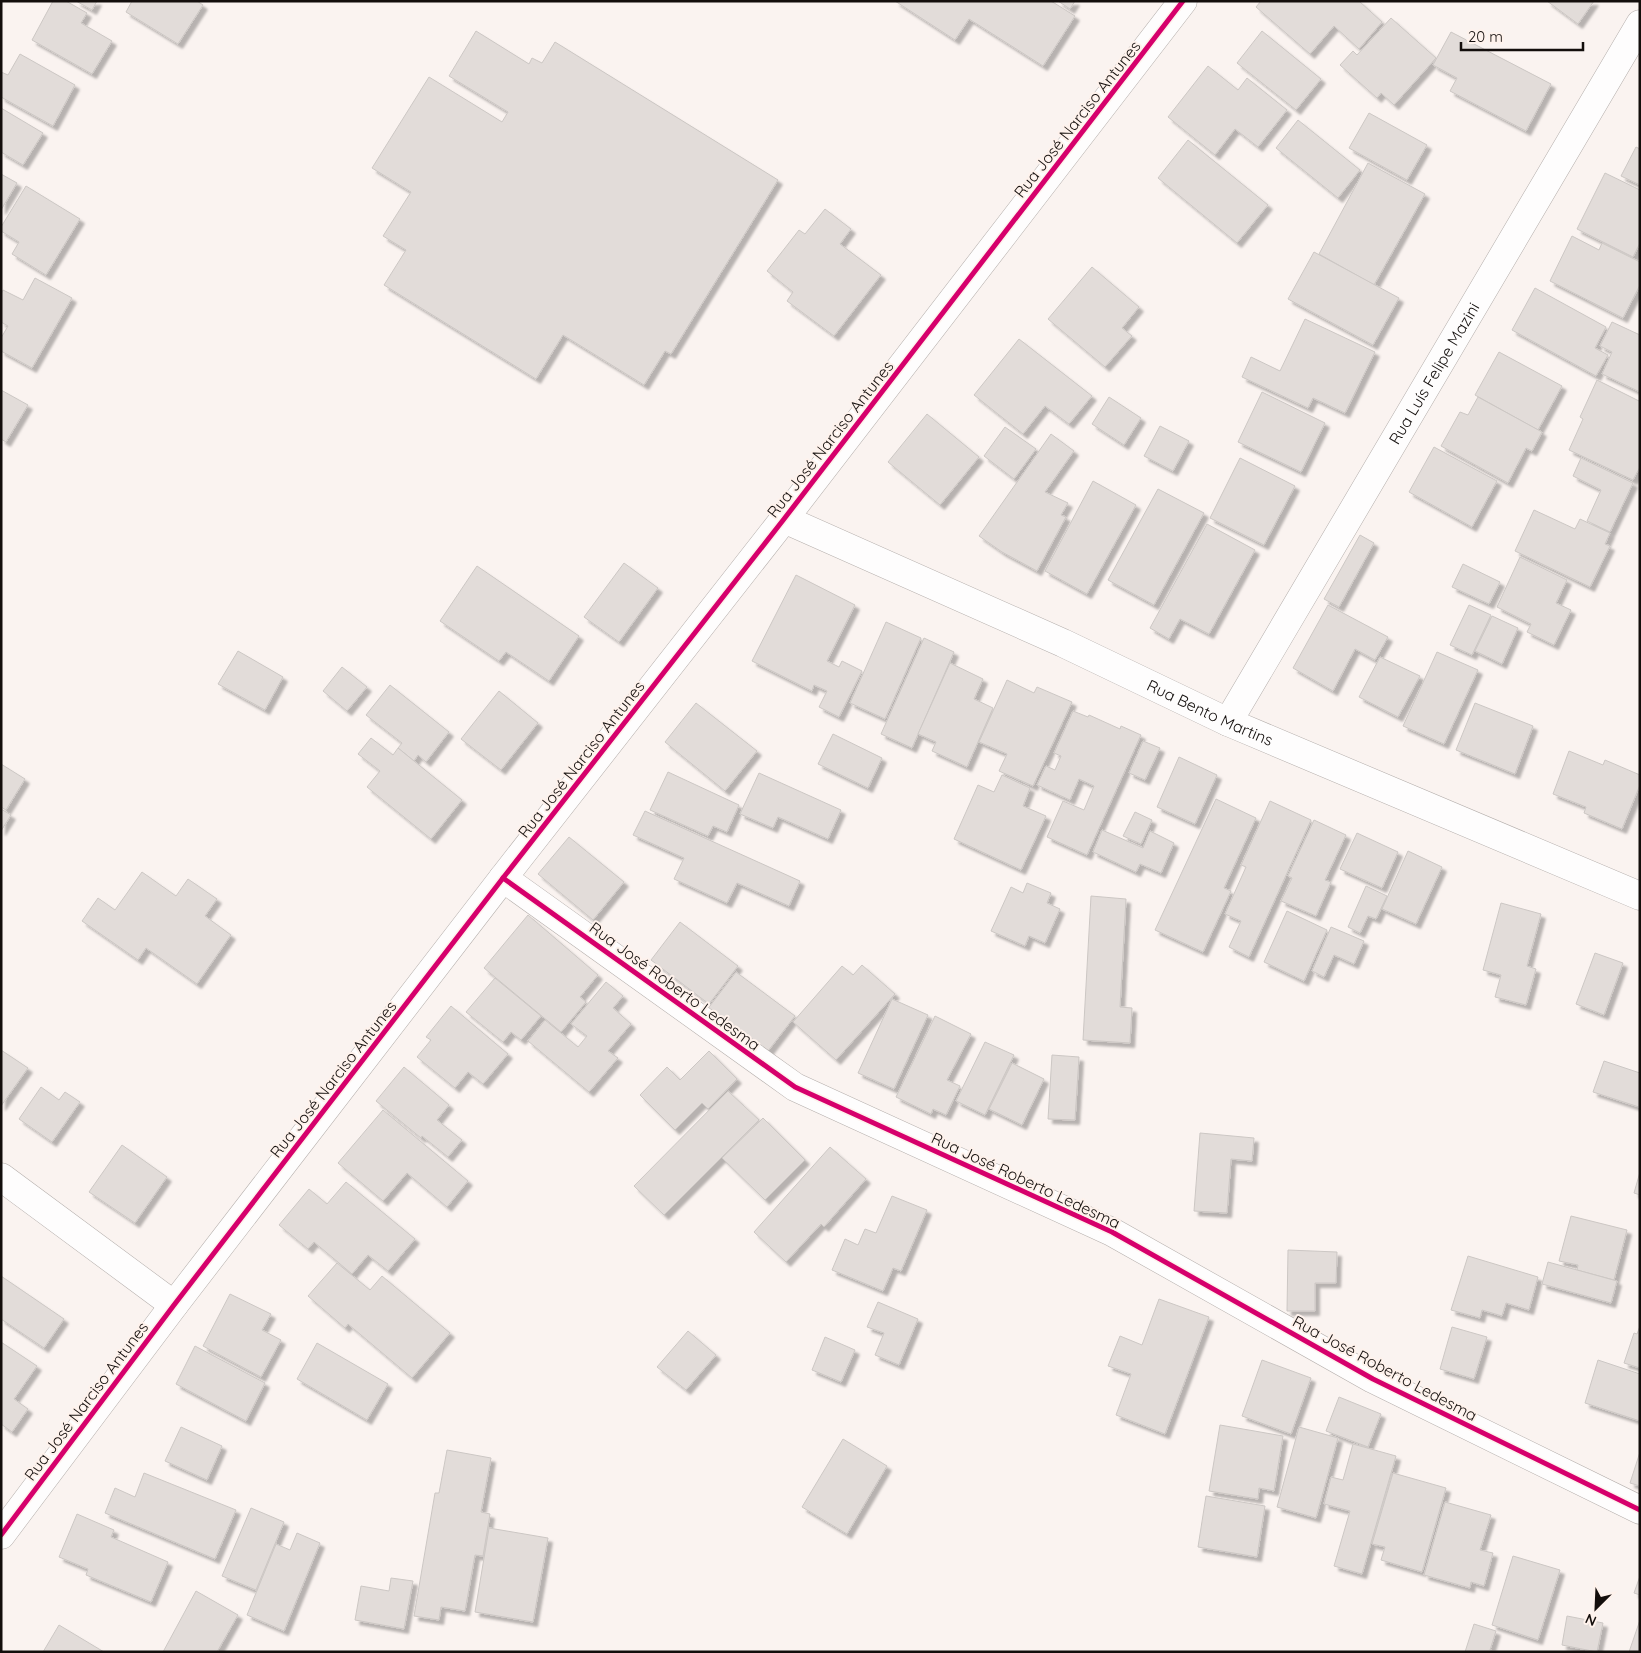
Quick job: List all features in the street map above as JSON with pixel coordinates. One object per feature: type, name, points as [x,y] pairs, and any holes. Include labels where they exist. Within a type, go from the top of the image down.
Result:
[{"type":"street","name":"Rua José Narciso Antunes","points":[[1,1534],[174,1305],[503,878],[784,519],[1184,1]]},
{"type":"street","name":"Rua Luís Felipe Mazini","points":[[1228,722],[1640,24]]},
{"type":"street","name":"Rua Bento Martins","points":[[784,519],[1064,643],[1228,722],[1640,896]]},
{"type":"street","name":"Rua José Roberto Ledesma","points":[[503,878],[795,1088],[1112,1232],[1373,1379],[1640,1510]]},
{"type":"street","points":[[1,1177],[174,1305]]},
{"type":"building","points":[[53,1],[66,1],[87,13],[81,23],[112,41],[92,74],[32,40]]},
{"type":"building","points":[[76,1],[97,1],[92,10]]},
{"type":"building","points":[[132,1],[197,1],[203,5],[178,44],[126,12]]},
{"type":"building","points":[[895,1],[1051,1],[1075,16],[1043,66],[969,19],[955,40]]},
{"type":"building","points":[[1058,1],[1075,1],[1070,9]]},
{"type":"building","points":[[1261,1],[1359,1],[1382,22],[1359,49],[1334,26],[1310,54],[1256,7]]},
{"type":"building","points":[[1547,1],[1594,1],[1578,24]]},
{"type":"building","points":[[1391,18],[1436,58],[1394,105],[1381,93],[1377,98],[1340,65],[1353,51],[1357,55]]},
{"type":"building","points":[[476,31],[529,64],[532,58],[542,63],[555,42],[778,180],[671,354],[665,351],[644,385],[563,335],[536,379],[384,285],[406,250],[383,236],[411,192],[372,168],[429,77],[502,122],[508,112],[449,76]]},
{"type":"building","points":[[1262,31],[1321,79],[1296,110],[1237,63]]},
{"type":"building","points":[[1451,32],[1551,84],[1526,131],[1450,91],[1457,78],[1433,65]]},
{"type":"building","points":[[20,54],[75,85],[53,126],[1,97],[1,72],[8,75]]},
{"type":"building","points":[[1208,66],[1238,90],[1247,78],[1287,110],[1258,147],[1235,129],[1215,155],[1168,117]]},
{"type":"building","points":[[1,108],[43,133],[23,165],[1,152]]},
{"type":"building","points":[[1369,113],[1427,145],[1407,180],[1349,148]]},
{"type":"building","points":[[1298,120],[1360,170],[1338,198],[1276,148]]},
{"type":"building","points":[[1188,140],[1268,205],[1237,243],[1158,178]]},
{"type":"building","points":[[1636,147],[1640,149],[1640,185],[1621,176]]},
{"type":"building","points":[[1368,163],[1425,194],[1374,285],[1319,254]]},
{"type":"building","points":[[1605,173],[1640,190],[1640,243],[1633,257],[1577,229]]},
{"type":"building","points":[[1,174],[17,183],[1,210]]},
{"type":"building","points":[[26,186],[80,219],[46,275],[12,254],[19,242],[1,231],[1,227]]},
{"type":"building","points":[[825,209],[851,229],[840,244],[881,275],[834,336],[787,301],[793,292],[767,271],[799,230],[805,234]]},
{"type":"building","points":[[1572,236],[1599,250],[1602,243],[1640,262],[1640,285],[1623,318],[1550,281]]},
{"type":"building","points":[[1314,252],[1399,298],[1373,345],[1288,299]]},
{"type":"building","points":[[1092,267],[1139,307],[1122,328],[1132,336],[1105,367],[1048,319]]},
{"type":"building","points":[[35,278],[72,298],[32,368],[1,351],[1,338],[8,326],[1,322],[1,294],[3,290],[23,300]]},
{"type":"building","points":[[1535,288],[1606,327],[1595,348],[1608,355],[1596,376],[1512,330]]},
{"type":"building","points":[[1305,319],[1375,352],[1345,413],[1313,398],[1308,408],[1242,377],[1251,357],[1280,371]]},
{"type":"building","points":[[1612,322],[1640,335],[1640,392],[1602,374],[1612,352],[1600,346]]},
{"type":"building","points":[[1019,339],[1092,396],[1069,424],[1045,406],[1023,434],[974,395]]},
{"type":"building","points":[[1499,352],[1562,386],[1538,430],[1475,395]]},
{"type":"building","points":[[1597,380],[1639,401],[1640,399],[1640,467],[1633,480],[1569,450],[1583,419],[1580,417]]},
{"type":"building","points":[[1,390],[28,405],[6,442],[1,439]]},
{"type":"building","points":[[1262,392],[1325,423],[1301,472],[1238,442]]},
{"type":"building","points":[[1109,397],[1141,418],[1124,445],[1092,424]]},
{"type":"building","points":[[1478,397],[1542,432],[1532,451],[1526,448],[1508,483],[1441,446],[1460,412],[1468,415]]},
{"type":"building","points":[[927,414],[979,457],[940,505],[888,462]]},
{"type":"building","points":[[1160,426],[1189,441],[1173,471],[1144,456]]},
{"type":"building","points":[[1005,427],[1036,449],[1014,479],[984,456]]},
{"type":"building","points":[[1051,434],[1074,451],[1045,492],[1068,503],[1061,515],[1066,517],[1037,571],[1002,552],[979,536]]},
{"type":"building","points":[[1434,447],[1497,481],[1472,527],[1409,492]]},
{"type":"building","points":[[1240,458],[1295,486],[1264,545],[1210,518]]},
{"type":"building","points":[[1581,458],[1633,483],[1610,532],[1587,521],[1601,490],[1573,476]]},
{"type":"building","points":[[1093,481],[1136,505],[1087,594],[1045,571]]},
{"type":"building","points":[[1158,489],[1204,513],[1154,605],[1108,580]]},
{"type":"building","points":[[1534,510],[1575,529],[1580,519],[1610,533],[1605,544],[1610,546],[1590,587],[1515,551]]},
{"type":"building","points":[[1207,524],[1255,550],[1209,634],[1180,619],[1169,639],[1150,628]]},
{"type":"building","points":[[1360,535],[1374,543],[1339,607],[1324,599]]},
{"type":"building","points":[[1520,557],[1567,580],[1556,603],[1571,610],[1554,645],[1527,632],[1531,624],[1497,607]]},
{"type":"building","points":[[624,563],[658,588],[619,642],[584,617]]},
{"type":"building","points":[[1463,564],[1500,582],[1489,604],[1452,587]]},
{"type":"building","points":[[477,566],[579,636],[549,681],[506,652],[499,661],[440,621]]},
{"type":"building","points":[[796,575],[855,605],[827,661],[839,667],[842,661],[862,671],[839,717],[819,707],[827,691],[814,685],[812,691],[752,661]]},
{"type":"building","points":[[1328,605],[1388,637],[1375,660],[1355,649],[1333,691],[1293,668]]},
{"type":"building","points":[[1469,605],[1491,615],[1472,655],[1450,645]]},
{"type":"building","points":[[1492,616],[1518,628],[1502,664],[1475,651]]},
{"type":"building","points":[[886,622],[921,638],[885,719],[850,703]]},
{"type":"building","points":[[924,638],[954,652],[912,748],[881,734]]},
{"type":"building","points":[[238,651],[283,677],[265,710],[218,684]]},
{"type":"building","points":[[1437,652],[1478,670],[1444,744],[1403,726]]},
{"type":"building","points":[[1380,657],[1420,676],[1398,717],[1359,697]]},
{"type":"building","points":[[950,663],[983,679],[974,699],[993,708],[967,767],[932,751],[936,742],[918,734]]},
{"type":"building","points":[[342,667],[367,687],[347,711],[323,691]]},
{"type":"building","points":[[1007,680],[1034,693],[1037,687],[1072,702],[1033,786],[999,771],[1007,754],[979,742]]},
{"type":"building","points":[[390,685],[449,732],[426,762],[418,755],[414,761],[398,748],[402,743],[366,715]]},
{"type":"building","points":[[499,691],[538,723],[501,770],[461,739]]},
{"type":"building","points":[[696,703],[757,751],[725,791],[665,742]]},
{"type":"building","points":[[1475,703],[1533,726],[1515,774],[1456,750]]},
{"type":"building","points":[[1073,711],[1088,717],[1089,715],[1120,729],[1121,726],[1141,735],[1087,855],[1047,837],[1063,801],[1084,810],[1094,786],[1079,779],[1070,800],[1037,785],[1046,766],[1055,770],[1061,756],[1054,753]]},
{"type":"building","points":[[833,734],[882,758],[868,788],[818,764]]},
{"type":"building","points":[[371,738],[393,755],[398,748],[462,800],[431,839],[367,787],[380,771],[358,754]]},
{"type":"building","points":[[1143,741],[1160,748],[1145,780],[1129,773]]},
{"type":"building","points":[[1569,751],[1603,765],[1605,760],[1640,775],[1640,785],[1622,829],[1584,813],[1586,807],[1553,794]]},
{"type":"building","points":[[1179,757],[1217,775],[1195,824],[1157,807]]},
{"type":"building","points":[[1,764],[25,779],[6,810],[1,807]]},
{"type":"building","points":[[668,772],[739,805],[727,832],[713,826],[708,836],[650,810]]},
{"type":"building","points":[[759,773],[841,810],[828,839],[778,817],[773,828],[740,814]]},
{"type":"building","points":[[1002,775],[1030,788],[1023,806],[1046,816],[1021,870],[954,839],[978,785],[994,792]]},
{"type":"building","points":[[1216,799],[1256,818],[1224,888],[1231,891],[1203,952],[1155,930]]},
{"type":"building","points":[[1270,801],[1311,820],[1249,957],[1229,947],[1241,921],[1225,914],[1246,867],[1241,865]]},
{"type":"building","points":[[1,809],[11,815],[1,831]]},
{"type":"building","points":[[645,811],[800,881],[789,906],[737,883],[727,903],[674,879],[684,858],[633,835]]},
{"type":"building","points":[[1135,812],[1152,820],[1141,844],[1123,836]]},
{"type":"building","points":[[1314,820],[1346,835],[1325,880],[1331,882],[1316,916],[1281,901],[1292,878],[1288,876]]},
{"type":"building","points":[[1102,830],[1143,848],[1150,831],[1174,843],[1161,873],[1140,864],[1136,872],[1093,852]]},
{"type":"building","points":[[1357,833],[1398,852],[1382,888],[1340,869]]},
{"type":"building","points":[[569,837],[624,882],[593,920],[538,874]]},
{"type":"building","points":[[1408,851],[1442,867],[1416,924],[1382,909]]},
{"type":"building","points":[[142,872],[176,896],[188,879],[217,899],[205,916],[231,935],[197,984],[146,948],[138,960],[82,921],[98,898],[115,910]]},
{"type":"building","points":[[1027,883],[1051,893],[1047,903],[1060,909],[1045,943],[1029,936],[1025,946],[991,931],[1011,887],[1023,893]]},
{"type":"building","points":[[1366,886],[1387,896],[1376,919],[1368,916],[1360,933],[1348,927]]},
{"type":"building","points":[[1091,896],[1126,899],[1120,1007],[1132,1008],[1130,1043],[1083,1040]]},
{"type":"building","points":[[1501,903],[1541,914],[1527,966],[1536,969],[1526,1005],[1495,997],[1501,975],[1483,970]]},
{"type":"building","points":[[1287,911],[1327,930],[1304,981],[1264,962]]},
{"type":"building","points":[[528,915],[598,975],[580,997],[586,1002],[561,1032],[484,968]]},
{"type":"building","points":[[680,922],[738,966],[709,1004],[651,960]]},
{"type":"building","points":[[1331,927],[1364,941],[1354,964],[1334,955],[1324,977],[1312,971]]},
{"type":"building","points":[[1595,953],[1623,963],[1604,1015],[1576,1004]]},
{"type":"building","points":[[862,965],[895,994],[836,1060],[793,1022],[842,966],[853,975]]},
{"type":"building","points":[[736,972],[795,1016],[765,1055],[706,1011]]},
{"type":"building","points":[[495,978],[541,1016],[521,1040],[511,1032],[503,1042],[466,1012]]},
{"type":"building","points":[[606,982],[623,996],[613,1008],[631,1024],[608,1051],[618,1058],[589,1092],[528,1041],[545,1020],[578,1047],[587,1036],[571,1024]]},
{"type":"building","points":[[892,999],[928,1015],[894,1089],[858,1073]]},
{"type":"building","points":[[451,1006],[508,1054],[483,1084],[468,1072],[455,1088],[417,1057],[431,1040],[426,1037]]},
{"type":"building","points":[[935,1016],[971,1034],[947,1080],[960,1086],[946,1115],[933,1109],[931,1114],[896,1097]]},
{"type":"building","points":[[985,1042],[1014,1055],[985,1115],[956,1101]]},
{"type":"building","points":[[1,1050],[28,1068],[1,1106]]},
{"type":"building","points":[[709,1051],[737,1079],[708,1109],[702,1103],[675,1130],[640,1095],[667,1067],[680,1080]]},
{"type":"building","points":[[1052,1055],[1079,1057],[1075,1120],[1048,1119]]},
{"type":"building","points":[[1604,1061],[1640,1073],[1639,1107],[1593,1092]]},
{"type":"building","points":[[1012,1063],[1044,1079],[1022,1125],[989,1109]]},
{"type":"building","points":[[404,1067],[449,1105],[437,1120],[462,1140],[448,1157],[422,1136],[421,1138],[376,1101]]},
{"type":"building","points":[[41,1087],[59,1100],[65,1092],[80,1102],[52,1142],[19,1119]]},
{"type":"building","points":[[728,1091],[759,1120],[664,1215],[634,1186]]},
{"type":"building","points":[[383,1110],[468,1181],[447,1207],[407,1173],[383,1201],[338,1163]]},
{"type":"building","points":[[763,1118],[805,1160],[765,1200],[722,1158]]},
{"type":"building","points":[[1200,1133],[1254,1138],[1252,1161],[1231,1159],[1227,1213],[1194,1211]]},
{"type":"building","points":[[122,1145],[167,1177],[135,1223],[89,1192]]},
{"type":"building","points":[[830,1147],[866,1179],[824,1227],[821,1224],[786,1262],[754,1232]]},
{"type":"building","points":[[1640,1172],[1640,1195],[1634,1193]]},
{"type":"building","points":[[346,1182],[415,1239],[388,1271],[368,1255],[352,1274],[314,1242],[308,1249],[279,1225],[309,1189],[327,1204]]},
{"type":"building","points":[[892,1196],[927,1210],[901,1271],[893,1268],[883,1291],[832,1270],[845,1239],[858,1245],[865,1229],[876,1233]]},
{"type":"building","points":[[1571,1216],[1627,1230],[1614,1280],[1577,1270],[1578,1265],[1559,1261]]},
{"type":"building","points":[[1288,1250],[1337,1252],[1336,1283],[1315,1283],[1315,1311],[1287,1311]]},
{"type":"building","points":[[1468,1256],[1538,1277],[1529,1310],[1506,1303],[1502,1316],[1482,1310],[1480,1318],[1451,1310]]},
{"type":"building","points":[[1548,1262],[1617,1281],[1611,1303],[1542,1284]]},
{"type":"building","points":[[337,1263],[370,1290],[382,1276],[450,1333],[412,1378],[348,1324],[345,1328],[308,1296]]},
{"type":"building","points":[[1,1276],[64,1319],[44,1348],[1,1319]]},
{"type":"building","points":[[230,1294],[271,1314],[262,1330],[281,1340],[261,1377],[203,1346]]},
{"type":"building","points":[[1159,1299],[1209,1317],[1165,1434],[1116,1415],[1131,1374],[1108,1366],[1120,1336],[1142,1345]]},
{"type":"building","points":[[878,1302],[918,1319],[899,1365],[875,1355],[884,1333],[867,1327]]},
{"type":"building","points":[[1640,1326],[1640,1368],[1624,1363],[1634,1333],[1637,1334]]},
{"type":"building","points":[[1452,1327],[1487,1337],[1474,1379],[1440,1369]]},
{"type":"building","points":[[688,1331],[716,1355],[686,1390],[657,1367]]},
{"type":"building","points":[[825,1337],[855,1350],[841,1382],[812,1370]]},
{"type":"building","points":[[1,1342],[37,1366],[14,1399],[28,1409],[12,1432],[1,1424]]},
{"type":"building","points":[[317,1343],[388,1384],[367,1420],[297,1379]]},
{"type":"building","points":[[195,1346],[265,1383],[246,1421],[176,1384]]},
{"type":"building","points":[[1262,1360],[1311,1378],[1291,1434],[1242,1416]]},
{"type":"building","points":[[1598,1360],[1640,1374],[1640,1421],[1585,1403]]},
{"type":"building","points":[[1339,1397],[1381,1414],[1368,1447],[1326,1431]]},
{"type":"building","points":[[1220,1425],[1283,1436],[1274,1491],[1259,1488],[1258,1499],[1209,1491]]},
{"type":"building","points":[[181,1427],[222,1446],[207,1480],[165,1461]]},
{"type":"building","points":[[1299,1427],[1338,1438],[1316,1518],[1277,1507]]},
{"type":"building","points":[[843,1439],[887,1466],[847,1534],[802,1507]]},
{"type":"building","points":[[1353,1444],[1396,1456],[1362,1574],[1334,1566],[1350,1511],[1324,1504],[1331,1477],[1343,1480]]},
{"type":"building","points":[[447,1450],[491,1458],[481,1512],[490,1514],[483,1556],[475,1555],[465,1611],[441,1607],[439,1620],[414,1616],[435,1493],[439,1493]]},
{"type":"building","points":[[1640,1452],[1640,1486],[1630,1483]]},
{"type":"building","points":[[144,1473],[236,1510],[215,1559],[105,1513],[115,1488],[135,1497]]},
{"type":"building","points":[[1393,1473],[1446,1488],[1422,1572],[1381,1560],[1385,1547],[1372,1544]]},
{"type":"building","points":[[1206,1496],[1265,1506],[1257,1557],[1198,1547]]},
{"type":"building","points":[[1445,1502],[1491,1515],[1480,1550],[1493,1553],[1484,1586],[1471,1582],[1470,1588],[1424,1575]]},
{"type":"building","points":[[251,1508],[284,1522],[256,1590],[222,1576]]},
{"type":"building","points":[[77,1514],[114,1530],[111,1537],[168,1562],[151,1602],[86,1575],[88,1569],[59,1557]]},
{"type":"building","points":[[489,1528],[548,1538],[533,1622],[475,1612]]},
{"type":"building","points":[[297,1533],[320,1543],[284,1631],[247,1615],[276,1544],[290,1550]]},
{"type":"building","points":[[1513,1556],[1560,1570],[1538,1640],[1492,1625]]},
{"type":"building","points":[[1640,1576],[1640,1595],[1634,1593]]},
{"type":"building","points":[[391,1578],[413,1581],[404,1629],[355,1620],[361,1586],[389,1591]]},
{"type":"building","points":[[196,1591],[238,1615],[217,1652],[163,1652]]},
{"type":"building","points":[[1567,1616],[1603,1623],[1597,1652],[1562,1645]]},
{"type":"building","points":[[1640,1620],[1640,1652],[1629,1652]]},
{"type":"building","points":[[1474,1624],[1496,1631],[1490,1650],[1499,1652],[1465,1652]]},
{"type":"building","points":[[59,1625],[104,1652],[43,1652]]},
{"type":"cycle path","points":[[1,1535],[174,1305],[503,878],[784,519],[1183,1]]},
{"type":"cycle path","points":[[503,878],[795,1087],[1112,1232],[1373,1379],[1640,1510]]}]
